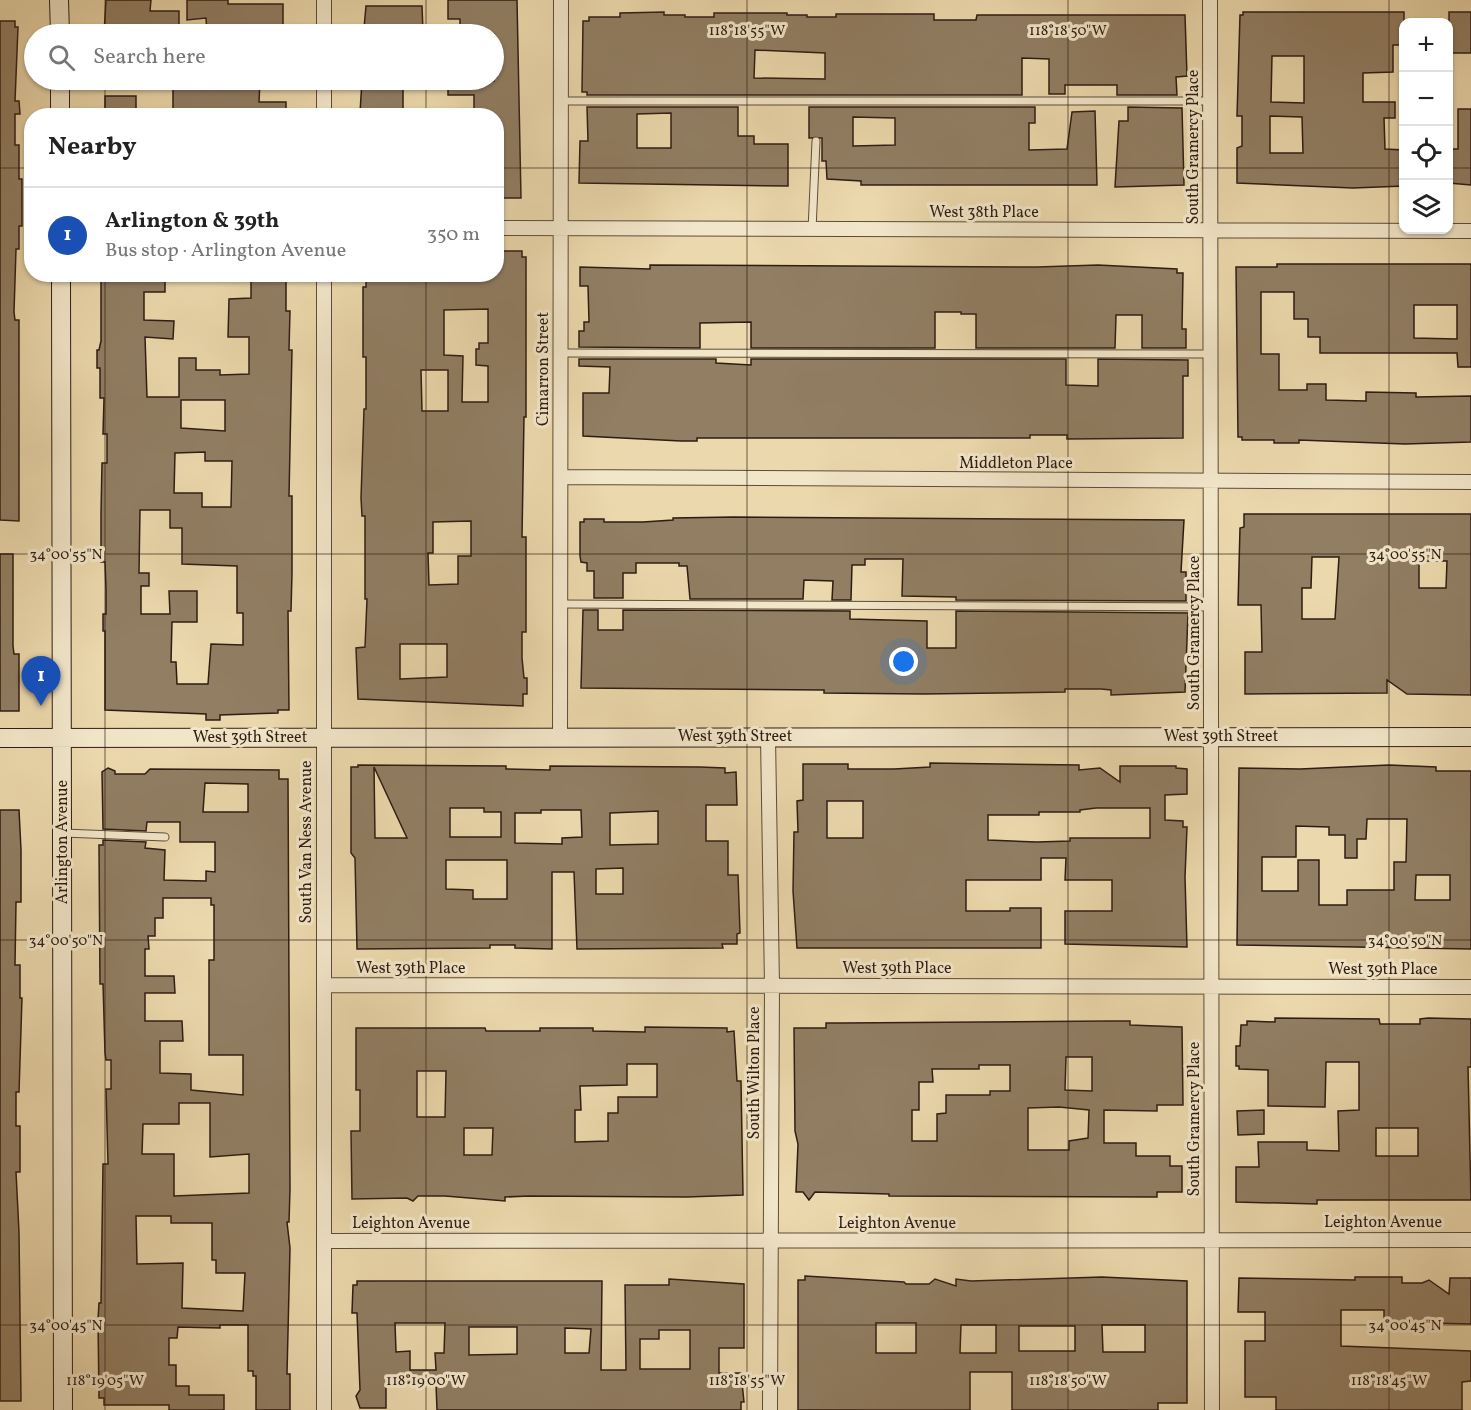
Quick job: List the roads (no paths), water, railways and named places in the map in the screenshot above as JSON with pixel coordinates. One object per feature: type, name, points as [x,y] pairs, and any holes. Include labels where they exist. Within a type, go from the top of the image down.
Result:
[{"type":"street","points":[[59,0],[60,24]]},
{"type":"street","points":[[324,0],[324,24]]},
{"type":"street","name":"Cimarron Street","points":[[560,737],[562,604],[561,0]]},
{"type":"street","name":"South Gramercy Place","points":[[1210,0],[1212,1410]]},
{"type":"street","points":[[60,90],[60,108]]},
{"type":"street","points":[[324,90],[324,108]]},
{"type":"street","name":"West 38th Place","points":[[504,228],[1471,231]]},
{"type":"street","name":"Arlington Avenue","points":[[61,282],[63,1410]]},
{"type":"street","name":"South Van Ness Avenue","points":[[324,282],[324,1410]]},
{"type":"street","name":"Middleton Place","points":[[561,477],[1471,482]]},
{"type":"street","name":"South Wilton Place","points":[[768,737],[772,986],[770,1410]]},
{"type":"street","name":"West 39th Street","points":[[0,738],[1471,737]]},
{"type":"street","name":"West 39th Place","points":[[324,985],[1471,987]]},
{"type":"street","name":"Leighton Avenue","points":[[324,1241],[1471,1240]]},
{"type":"lane","points":[[560,101],[1210,101]]},
{"type":"lane","points":[[812,230],[816,141]]},
{"type":"lane","points":[[561,353],[1211,354]]},
{"type":"lane","points":[[562,604],[1211,607]]},
{"type":"lane","points":[[63,834],[165,837]]},
{"type":"place","name":"Arlington & 39th","points":[[41,706]]}]
